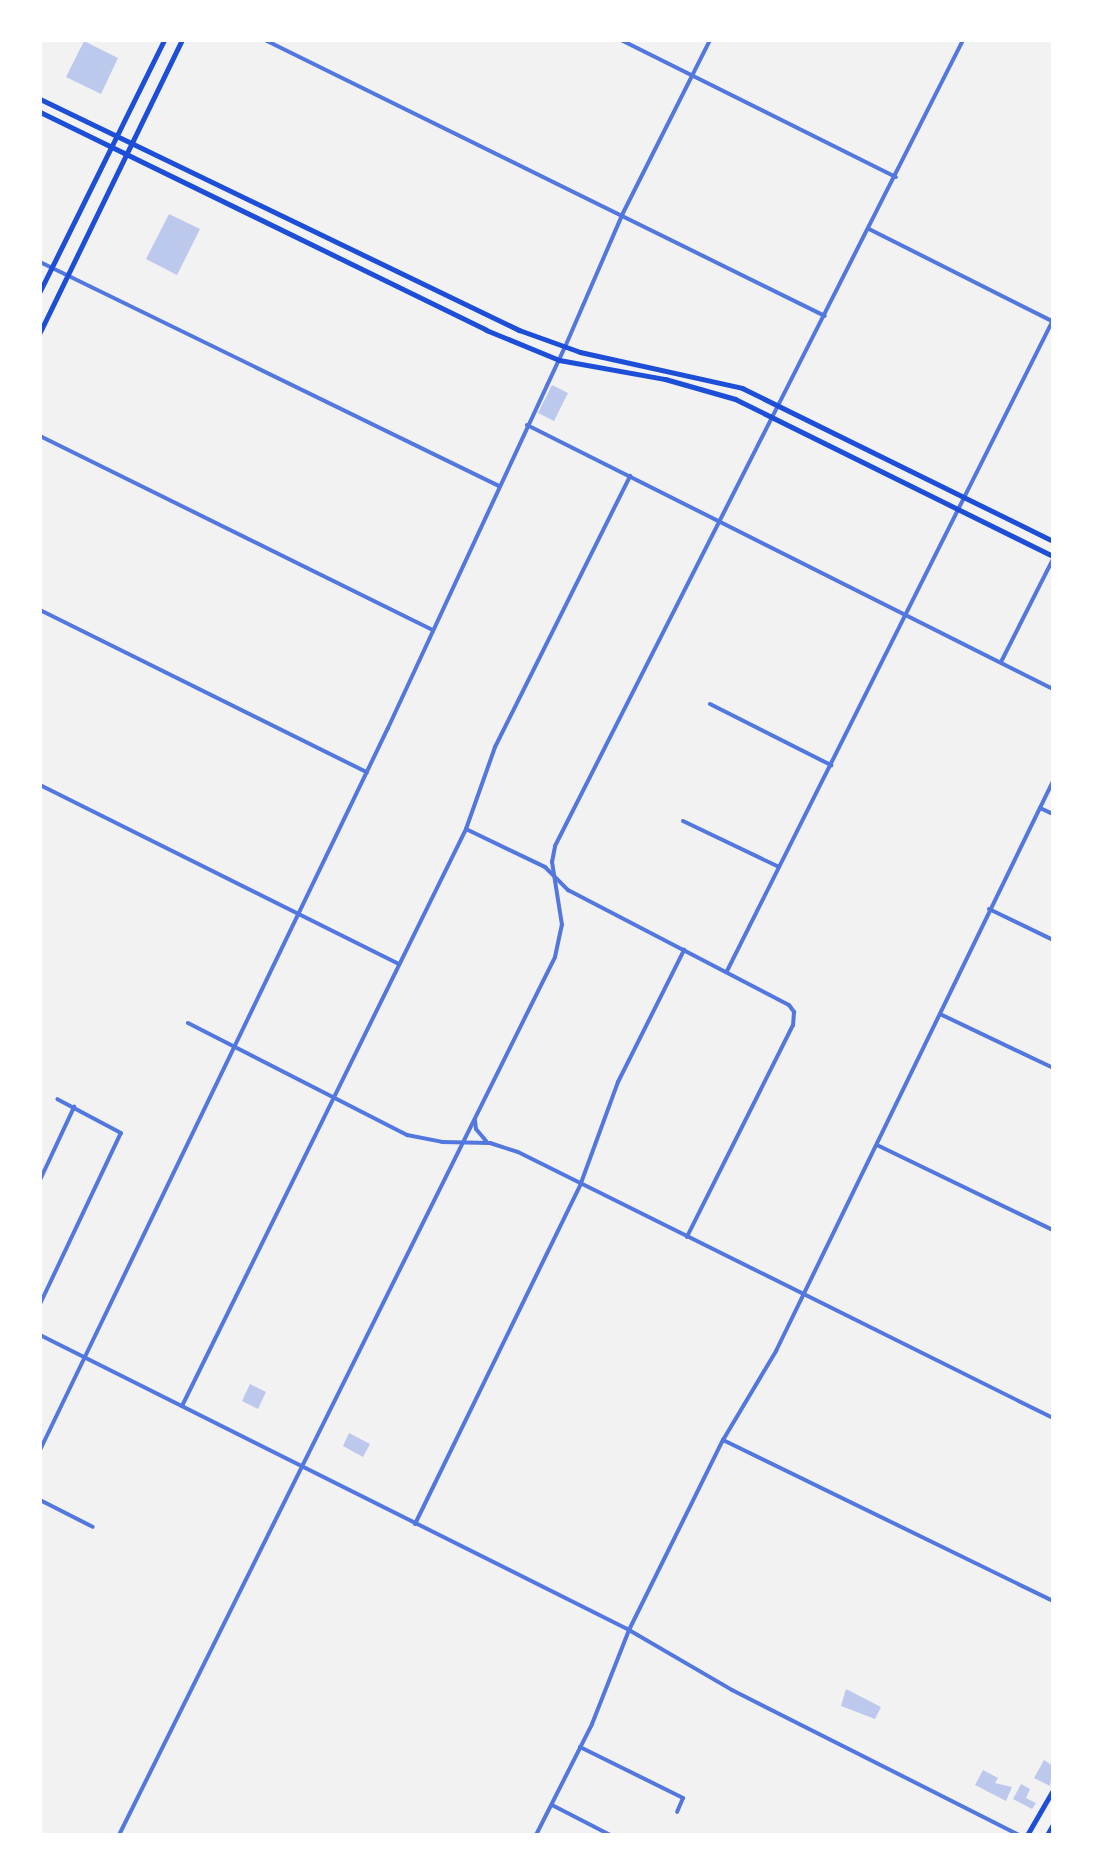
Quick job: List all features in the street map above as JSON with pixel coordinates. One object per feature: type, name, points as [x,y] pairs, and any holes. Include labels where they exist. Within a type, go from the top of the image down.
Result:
[{"type":"main road","points":[[40,291],[164,40]]},
{"type":"main road","points":[[40,332],[182,40]]},
{"type":"main road","points":[[148,73],[162,80]]},
{"type":"main road","points":[[40,99],[438,294],[566,348],[731,384],[1053,541]]},
{"type":"main road","points":[[40,112],[434,304],[559,360],[665,379],[736,399],[1053,558]]},
{"type":"main road","points":[[207,194],[212,184]]},
{"type":"main road","points":[[342,260],[348,250]]},
{"type":"main road","points":[[434,304],[438,294]]},
{"type":"main road","points":[[665,379],[666,368]]},
{"type":"main road","points":[[881,469],[887,459]]},
{"type":"main road","points":[[1028,1835],[1053,1790]]},
{"type":"main road","points":[[1047,1835],[1053,1824]]},
{"type":"street","points":[[265,40],[825,316]]},
{"type":"street","points":[[621,40],[896,177]]},
{"type":"street","points":[[40,1450],[367,772],[566,348],[622,215],[710,40]]},
{"type":"street","points":[[120,1835],[554,957],[562,925],[552,862],[555,846],[666,623],[722,524],[963,40]]},
{"type":"street","points":[[727,972],[1053,321],[869,229]]},
{"type":"street","points":[[40,262],[499,486]]},
{"type":"street","points":[[527,425],[1053,689]]},
{"type":"street","points":[[40,436],[433,630]]},
{"type":"street","points":[[182,1406],[466,829],[495,747],[630,476]]},
{"type":"street","points":[[1001,663],[1053,558]]},
{"type":"street","points":[[40,610],[367,772]]},
{"type":"street","points":[[710,704],[831,765]]},
{"type":"street","points":[[536,1835],[629,1630],[723,1440],[803,1296],[1053,782]]},
{"type":"street","points":[[40,785],[398,964]]},
{"type":"street","points":[[1040,808],[1053,814]]},
{"type":"street","points":[[684,821],[779,867]]},
{"type":"street","points":[[466,829],[545,867],[568,890],[789,1004],[794,1012],[793,1024],[687,1237]]},
{"type":"street","points":[[545,867],[552,862]]},
{"type":"street","points":[[560,894],[568,890]]},
{"type":"street","points":[[988,909],[1053,940]]},
{"type":"street","points":[[415,1524],[580,1182],[618,1082],[684,950]]},
{"type":"street","points":[[939,1013],[1053,1068]]},
{"type":"street","points":[[188,1023],[408,1136],[463,1144],[490,1143]]},
{"type":"street","points":[[40,1304],[121,1137],[120,1130],[58,1099]]},
{"type":"street","points":[[40,1180],[74,1108]]},
{"type":"street","points":[[475,1118],[482,1139],[580,1182],[1053,1418]]},
{"type":"street","points":[[876,1145],[1053,1230]]},
{"type":"street","points":[[40,1335],[629,1630],[732,1690],[1020,1835]]},
{"type":"street","points":[[723,1440],[1053,1602]]},
{"type":"street","points":[[40,1500],[94,1527]]},
{"type":"street","points":[[579,1747],[683,1798],[677,1812]]},
{"type":"street","points":[[551,1805],[610,1835]]},
{"type":"building","points":[[84,41],[118,58],[101,94],[66,77]]},
{"type":"building","points":[[169,214],[200,229],[177,275],[146,259]]},
{"type":"building","points":[[552,385],[568,393],[554,421],[538,413]]},
{"type":"building","points":[[250,1384],[266,1392],[258,1409],[242,1401]]},
{"type":"building","points":[[349,1433],[370,1444],[363,1457],[343,1446]]},
{"type":"building","points":[[846,1689],[881,1707],[875,1719],[841,1706]]},
{"type":"building","points":[[1044,1760],[1053,1766],[1050,1786],[1034,1778]]},
{"type":"building","points":[[983,1770],[998,1778],[995,1783],[1012,1787],[1006,1801],[975,1785]]},
{"type":"building","points":[[1021,1784],[1030,1789],[1026,1798],[1036,1803],[1032,1809],[1013,1799]]}]
